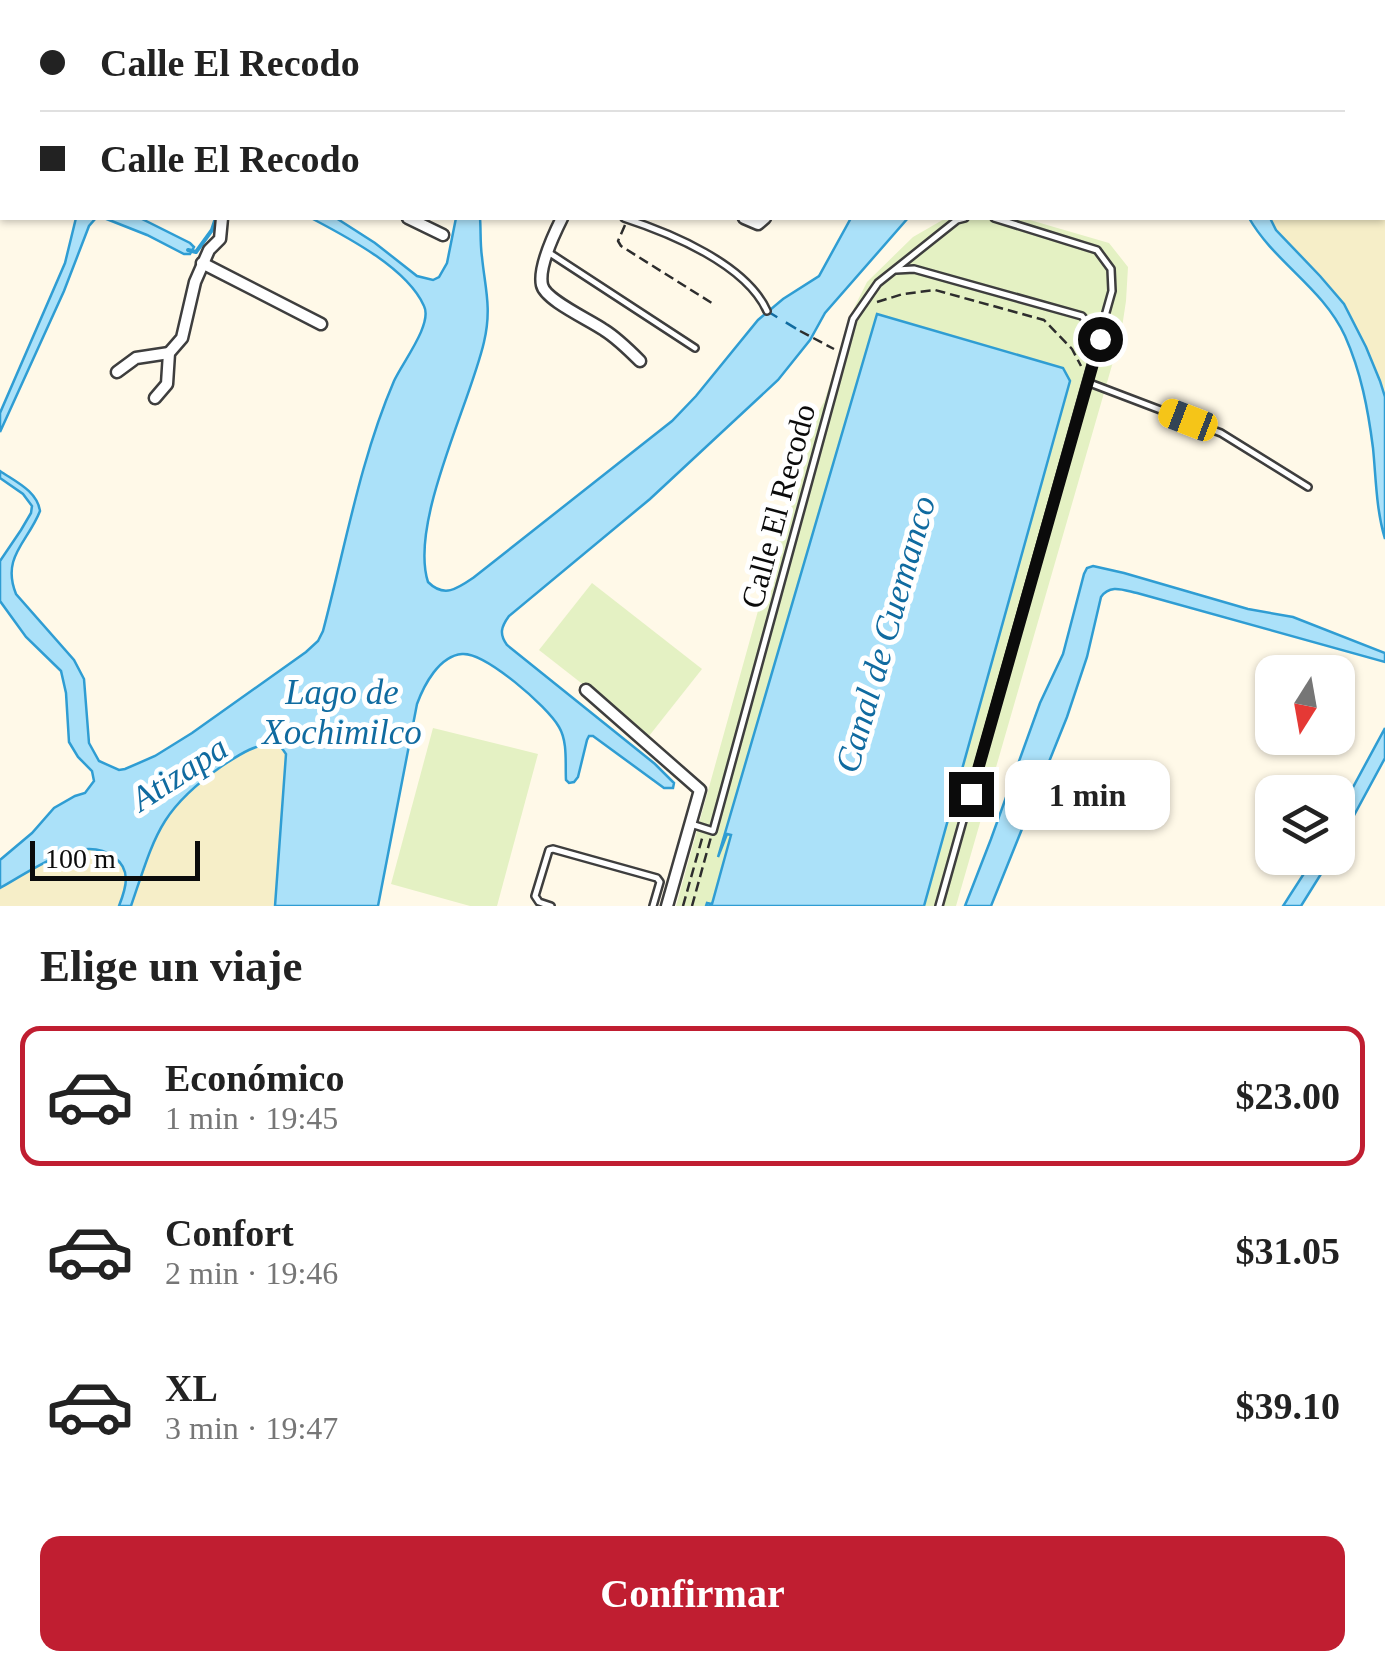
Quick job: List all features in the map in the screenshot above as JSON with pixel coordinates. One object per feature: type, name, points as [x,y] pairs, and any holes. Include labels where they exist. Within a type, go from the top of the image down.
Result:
[{"type":"street","points":[[154,398],[182,338],[202,263],[220,239],[222,220]]},
{"type":"street","points":[[412,220],[443,235]]},
{"type":"street","points":[[561,220],[543,267],[543,290],[608,332],[640,361]]},
{"type":"street","points":[[202,263],[321,324]]},
{"type":"street","points":[[117,372],[136,358],[168,368]]},
{"type":"street","points":[[586,690],[700,790],[667,906]]},
{"type":"lane","points":[[632,220],[739,274],[767,311]]},
{"type":"lane","name":"Calle El Recodo","points":[[709,830],[853,318],[878,283],[957,220]]},
{"type":"lane","points":[[939,906],[1112,292],[1111,268],[1097,250],[1000,220]]},
{"type":"lane","points":[[548,252],[694,348]]},
{"type":"lane","points":[[893,270],[914,269],[1082,316],[1100,339]]},
{"type":"lane","points":[[1088,380],[1221,434],[1308,488]]},
{"type":"lane","points":[[691,824],[709,830]]},
{"type":"lane","points":[[551,906],[535,896],[549,850],[553,849],[657,878],[660,882],[653,906]]},
{"type":"path","points":[[625,220],[620,246],[715,305]]},
{"type":"path","points":[[861,306],[936,290],[1044,320],[1072,349],[1088,380]]},
{"type":"path","points":[[800,331],[843,353]]},
{"type":"path","points":[[683,906],[709,830]]},
{"type":"path","points":[[692,906],[709,830]]},
{"type":"shaded area","points":[[1385,220],[1385,397],[1350,314],[1271,222]]},
{"type":"shaded area","points":[[268,743],[279,744],[286,754],[275,906],[131,906],[154,838],[177,802],[232,759]]},
{"type":"shaded area","points":[[82,848],[106,852],[118,859],[127,879],[119,906],[0,906],[0,888]]},
{"type":"green space","points":[[943,220],[1030,220],[1109,243],[1128,267],[1121,334],[956,906],[676,906],[812,423],[824,402],[854,308],[867,282],[913,237]]},
{"type":"green space","points":[[592,583],[702,669],[649,736],[539,650]]},
{"type":"green space","points":[[433,728],[538,754],[497,906],[470,906],[391,884]]},
{"type":"water","points":[[76,220],[94,220],[0,432],[0,413],[65,263]]},
{"type":"water","points":[[109,220],[144,220],[194,247],[190,254],[184,254]]},
{"type":"water","name":"Lago de Xochimilco","points":[[315,220],[339,220],[417,276],[433,280],[447,263],[456,220],[480,220],[486,330],[434,496],[424,557],[428,582],[445,591],[473,578],[672,421],[758,320],[819,276],[850,220],[906,220],[825,313],[810,340],[778,380],[650,499],[509,616],[503,627],[507,645],[655,764],[674,783],[673,788],[664,788],[593,736],[587,740],[578,777],[569,783],[564,739],[552,718],[500,671],[462,654],[440,666],[428,680],[417,704],[378,906],[275,906],[286,754],[279,744],[242,753],[201,782],[172,811],[154,843],[131,906],[119,906],[125,886],[120,862],[101,850],[86,849],[56,857],[0,888],[0,860],[54,808],[85,793],[94,781],[92,771],[69,742],[61,671],[26,637],[0,601],[0,561],[32,506],[23,494],[0,478],[0,471],[25,488],[38,504],[40,511],[14,560],[12,581],[16,594],[74,660],[84,679],[89,743],[99,761],[119,770],[155,756],[306,652],[323,631],[382,411],[421,333],[426,314],[416,292],[404,279],[358,244]]},
{"type":"water","points":[[1250,220],[1271,220],[1344,304],[1366,347],[1385,397],[1385,539],[1366,405],[1345,336],[1324,304]]},
{"type":"water","name":"Canal de Cuemanco","points":[[877,314],[1063,368],[1070,381],[924,906],[706,906],[712,904],[731,835],[727,834],[718,857]]},
{"type":"water","points":[[1093,566],[1248,609],[1293,617],[1385,653],[1385,662],[1137,593],[1108,590],[1101,597],[1067,717],[991,906],[965,906],[1040,703],[1063,654],[1084,574]]},
{"type":"water","points":[[1385,728],[1385,758],[1355,814],[1355,784]]},
{"type":"water","points":[[1303,875],[1320,875],[1301,906],[1283,906]]},
{"type":"waterway","points":[[188,250],[196,252],[215,220]]},
{"type":"ferry route","points":[[767,311],[800,331]]},
{"type":"route","points":[[971,794],[1100,339]]},
{"type":"water label","name":"Atizapa","points":[[179,773]]}]
